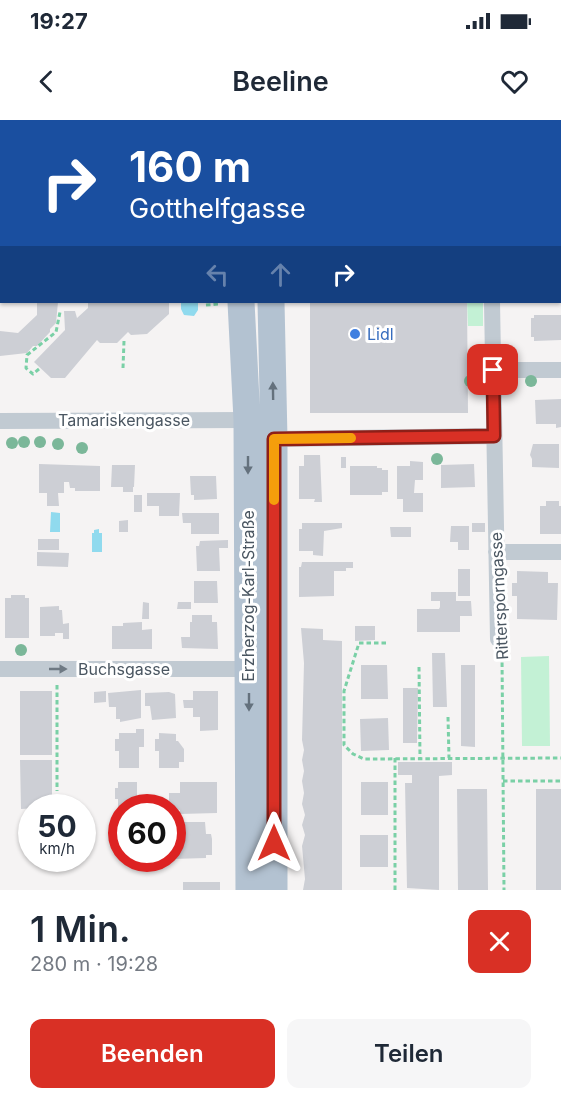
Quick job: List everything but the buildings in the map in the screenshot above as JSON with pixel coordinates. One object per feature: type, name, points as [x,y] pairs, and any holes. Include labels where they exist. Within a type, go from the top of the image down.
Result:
[{"type":"main road","name":"Erzherzog-Karl-Straße","points":[[232,303],[247,420],[249,890]]},
{"type":"main road","name":"Erzherzog-Karl-Straße","points":[[272,303],[274,890]]},
{"type":"street","name":"Rittersporngasse","points":[[492,303],[498,639]]},
{"type":"street","points":[[493,370],[561,370]]},
{"type":"street","name":"Tamariskengasse","points":[[0,421],[247,420]]},
{"type":"street","points":[[274,439],[494,436]]},
{"type":"street","points":[[496,552],[561,552]]},
{"type":"street","name":"Buchsgasse","points":[[0,669],[249,669]]},
{"type":"path","points":[[206,305],[232,303]]},
{"type":"path","points":[[39,369],[33,374],[26,368],[27,354],[56,332],[60,312]]},
{"type":"path","points":[[123,368],[124,341]]},
{"type":"path","name":"Rittersporngasse","points":[[498,639],[502,644],[504,890]]},
{"type":"path","points":[[386,643],[359,643],[344,691],[344,745],[352,754],[364,759],[561,758]]},
{"type":"path","points":[[419,667],[420,758]]},
{"type":"path","points":[[57,680],[57,791]]},
{"type":"path","points":[[448,717],[449,758]]},
{"type":"path","points":[[395,758],[395,890]]},
{"type":"path","points":[[503,781],[561,781]]},
{"type":"green space","points":[[467,303],[483,303],[483,326],[468,326]]},
{"type":"green space","points":[[549,656],[550,746],[522,746],[521,657]]},
{"type":"water","points":[[181,303],[198,303],[198,310],[194,316],[184,315]]},
{"type":"water","points":[[51,512],[60,513],[60,532],[50,532]]},
{"type":"water","points":[[99,529],[99,533],[102,533],[102,552],[92,552],[92,533]]},
{"type":"slow traffic","points":[[274,500],[274,439],[351,438]]},
{"type":"place","name":"Lidl","points":[[355,334]]},
{"type":"route","points":[[274,843],[274,439],[494,436],[493,370]]}]
